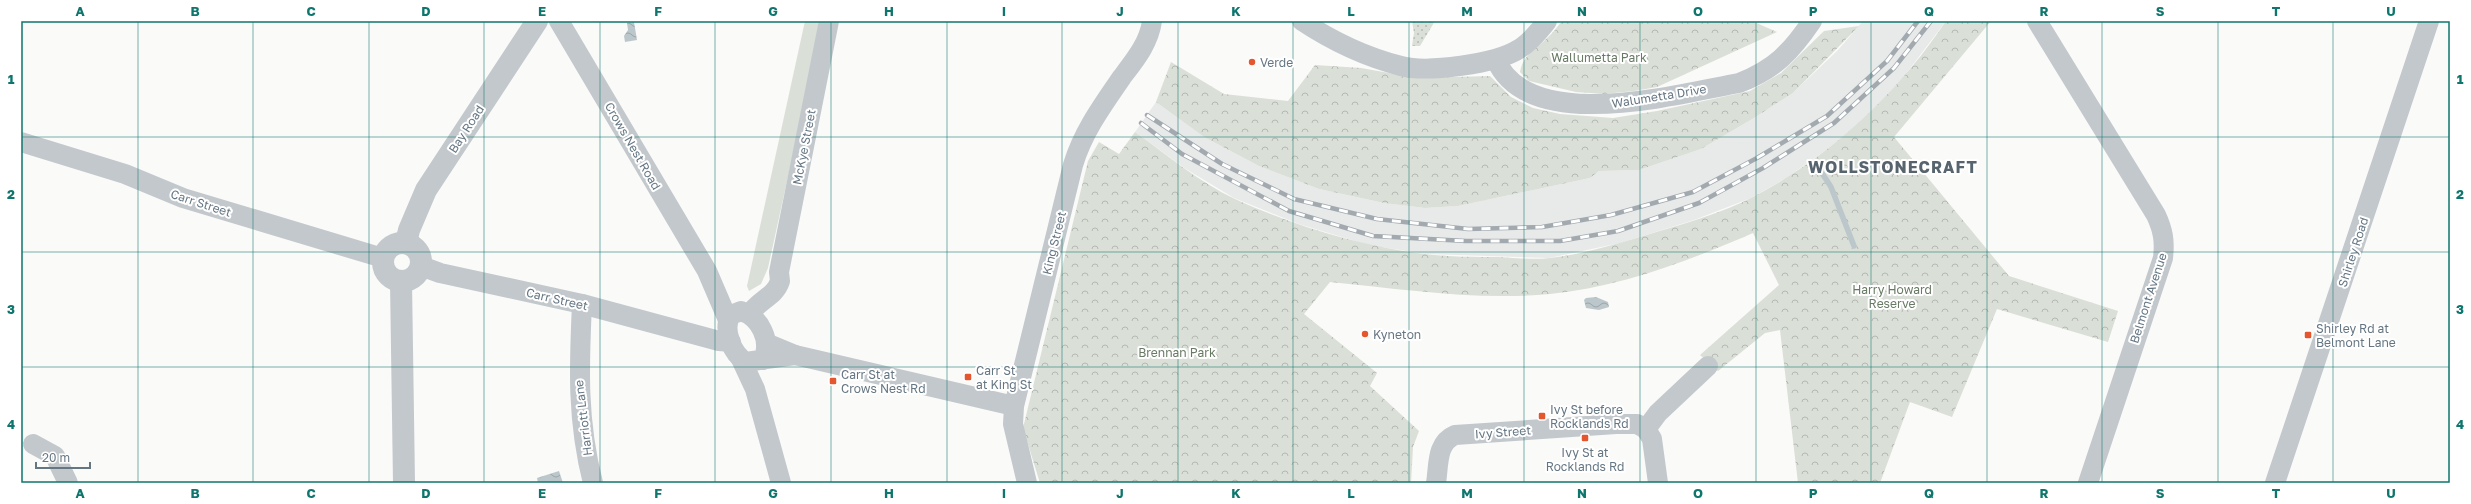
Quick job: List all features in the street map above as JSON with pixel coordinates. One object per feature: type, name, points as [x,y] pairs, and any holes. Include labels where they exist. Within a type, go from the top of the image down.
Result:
[{"type":"street","name":"Bay Road","points":[[406,243],[409,230],[426,190],[537,21]]},
{"type":"street","name":"Crows Nest Road","points":[[559,21],[744,335],[756,389],[782,483]]},
{"type":"street","name":"McKye Street","points":[[744,335],[755,305],[775,291],[780,281],[779,272],[829,21]]},
{"type":"street","name":"King Street","points":[[1028,483],[1013,424],[1014,406],[1077,151],[1091,123],[1143,47],[1152,21]]},
{"type":"street","points":[[1302,21],[1328,38],[1402,66],[1442,66],[1496,60],[1520,49],[1547,21]]},
{"type":"street","name":"Walumetta Drive","points":[[1496,60],[1505,75],[1513,83],[1539,96],[1566,103],[1612,105],[1739,83],[1755,77],[1773,67],[1790,52],[1812,21]]},
{"type":"street","name":"Belmont Avenue","points":[[2037,21],[2156,216],[2162,228],[2165,243],[2163,258],[2088,483]]},
{"type":"street","name":"Shirley Road","points":[[2275,483],[2429,21]]},
{"type":"street","name":"Carr Street","points":[[21,142],[125,174],[183,198],[383,258]]},
{"type":"street","points":[[400,242],[406,243],[412,245],[420,254],[421,266],[413,277],[401,281],[389,276],[383,265],[383,258],[389,248],[400,242]]},
{"type":"street","name":"Carr Street","points":[[421,266],[440,274],[582,304],[693,333],[712,327],[744,335]]},
{"type":"street","points":[[401,281],[404,483]]},
{"type":"street","name":"Harriott Lane","points":[[582,304],[578,385],[582,428],[593,483]]},
{"type":"street","points":[[744,335],[795,355],[1014,406]]},
{"type":"street","points":[[1658,483],[1652,439],[1646,429],[1658,413],[1708,366]]},
{"type":"street","name":"Ivy Street","points":[[1437,476],[1442,445],[1448,438],[1455,435],[1616,424],[1637,424],[1646,429]]},
{"type":"street","points":[[33,444],[55,456],[68,483]]},
{"type":"shaded area","points":[[1863,21],[1946,21],[1895,88],[1866,118],[1826,150],[1786,178],[1751,198],[1694,220],[1620,243],[1549,258],[1426,254],[1368,245],[1299,224],[1234,198],[1186,169],[1135,132],[1156,102],[1204,137],[1259,166],[1319,189],[1384,203],[1425,208],[1458,206],[1590,178],[1599,171],[1639,170],[1701,149],[1793,93],[1838,50]]},
{"type":"green space","points":[[805,21],[822,21],[768,268],[761,284],[749,291],[747,286]]},
{"type":"green space","points":[[1412,21],[1435,21],[1420,46],[1412,46],[1414,33]]},
{"type":"green space","name":"Wallumetta Park","points":[[1562,21],[1752,21],[1777,32],[1657,87],[1604,94],[1576,92],[1529,81],[1520,72],[1527,56],[1551,34]]},
{"type":"green space","points":[[1946,21],[1991,21],[1894,137],[2009,276],[2118,311],[2108,342],[1997,309],[1952,417],[1910,402],[1880,483],[1798,483],[1780,330],[1765,333],[1718,371],[1700,355],[1779,285],[1753,233],[1679,263],[1628,279],[1576,291],[1523,296],[1495,296],[1412,291],[1330,282],[1304,314],[1377,373],[1370,386],[1419,431],[1413,447],[1411,483],[1040,483],[1023,428],[1088,161],[1099,142],[1119,154],[1135,132],[1209,185],[1235,199],[1280,218],[1328,234],[1401,251],[1425,254],[1443,256],[1544,259],[1589,251],[1704,217],[1741,203],[1782,181],[1835,143],[1884,98],[1927,48]]},
{"type":"green space","points":[[1859,26],[1793,93],[1701,149],[1639,170],[1599,171],[1590,178],[1458,206],[1425,208],[1384,203],[1319,189],[1259,166],[1204,137],[1156,102],[1171,62],[1224,94],[1288,101],[1315,65],[1361,68],[1417,78],[1490,76],[1511,97],[1533,108],[1560,114],[1613,118],[1657,111],[1750,91],[1781,73],[1824,31]]},
{"type":"water","points":[[634,22],[637,40],[625,42],[624,36],[628,30],[627,23]]},
{"type":"water","points":[[1596,297],[1608,302],[1609,307],[1599,310],[1586,308],[1584,300],[1586,298]]},
{"type":"water","points":[[559,471],[563,483],[538,483],[537,478]]},
{"type":"waterway","points":[[1820,170],[1831,187],[1854,246]]},
{"type":"railway","points":[[1147,115],[1222,164],[1294,199],[1377,219],[1468,229],[1542,227],[1611,215],[1693,192],[1757,158],[1827,116],[1887,61],[1918,21]]},
{"type":"railway","points":[[1141,123],[1182,154],[1289,211],[1373,236],[1466,241],[1560,241],[1618,231],[1699,203],[1763,168],[1834,123],[1894,68],[1931,21]]},
{"type":"place","name":"Verde","points":[[1252,62]]},
{"type":"place","name":"Kyneton","points":[[1365,334]]},
{"type":"place","name":"Shirley Rd at Belmont Lane","points":[[2308,335]]},
{"type":"place","name":"Carr St at King St","points":[[968,377]]},
{"type":"place","name":"Carr St at Crows Nest Rd","points":[[833,381]]},
{"type":"place","name":"Ivy St before Rocklands Rd","points":[[1542,416]]},
{"type":"place","name":"Ivy St at Rocklands Rd","points":[[1585,438]]},
{"type":"district","name":"WOLLSTONECRAFT","points":[[1893,167]]},
{"type":"park label","name":"Harry Howard Reserve","points":[[1892,296]]},
{"type":"park label","name":"Brennan Park","points":[[1177,352]]}]
